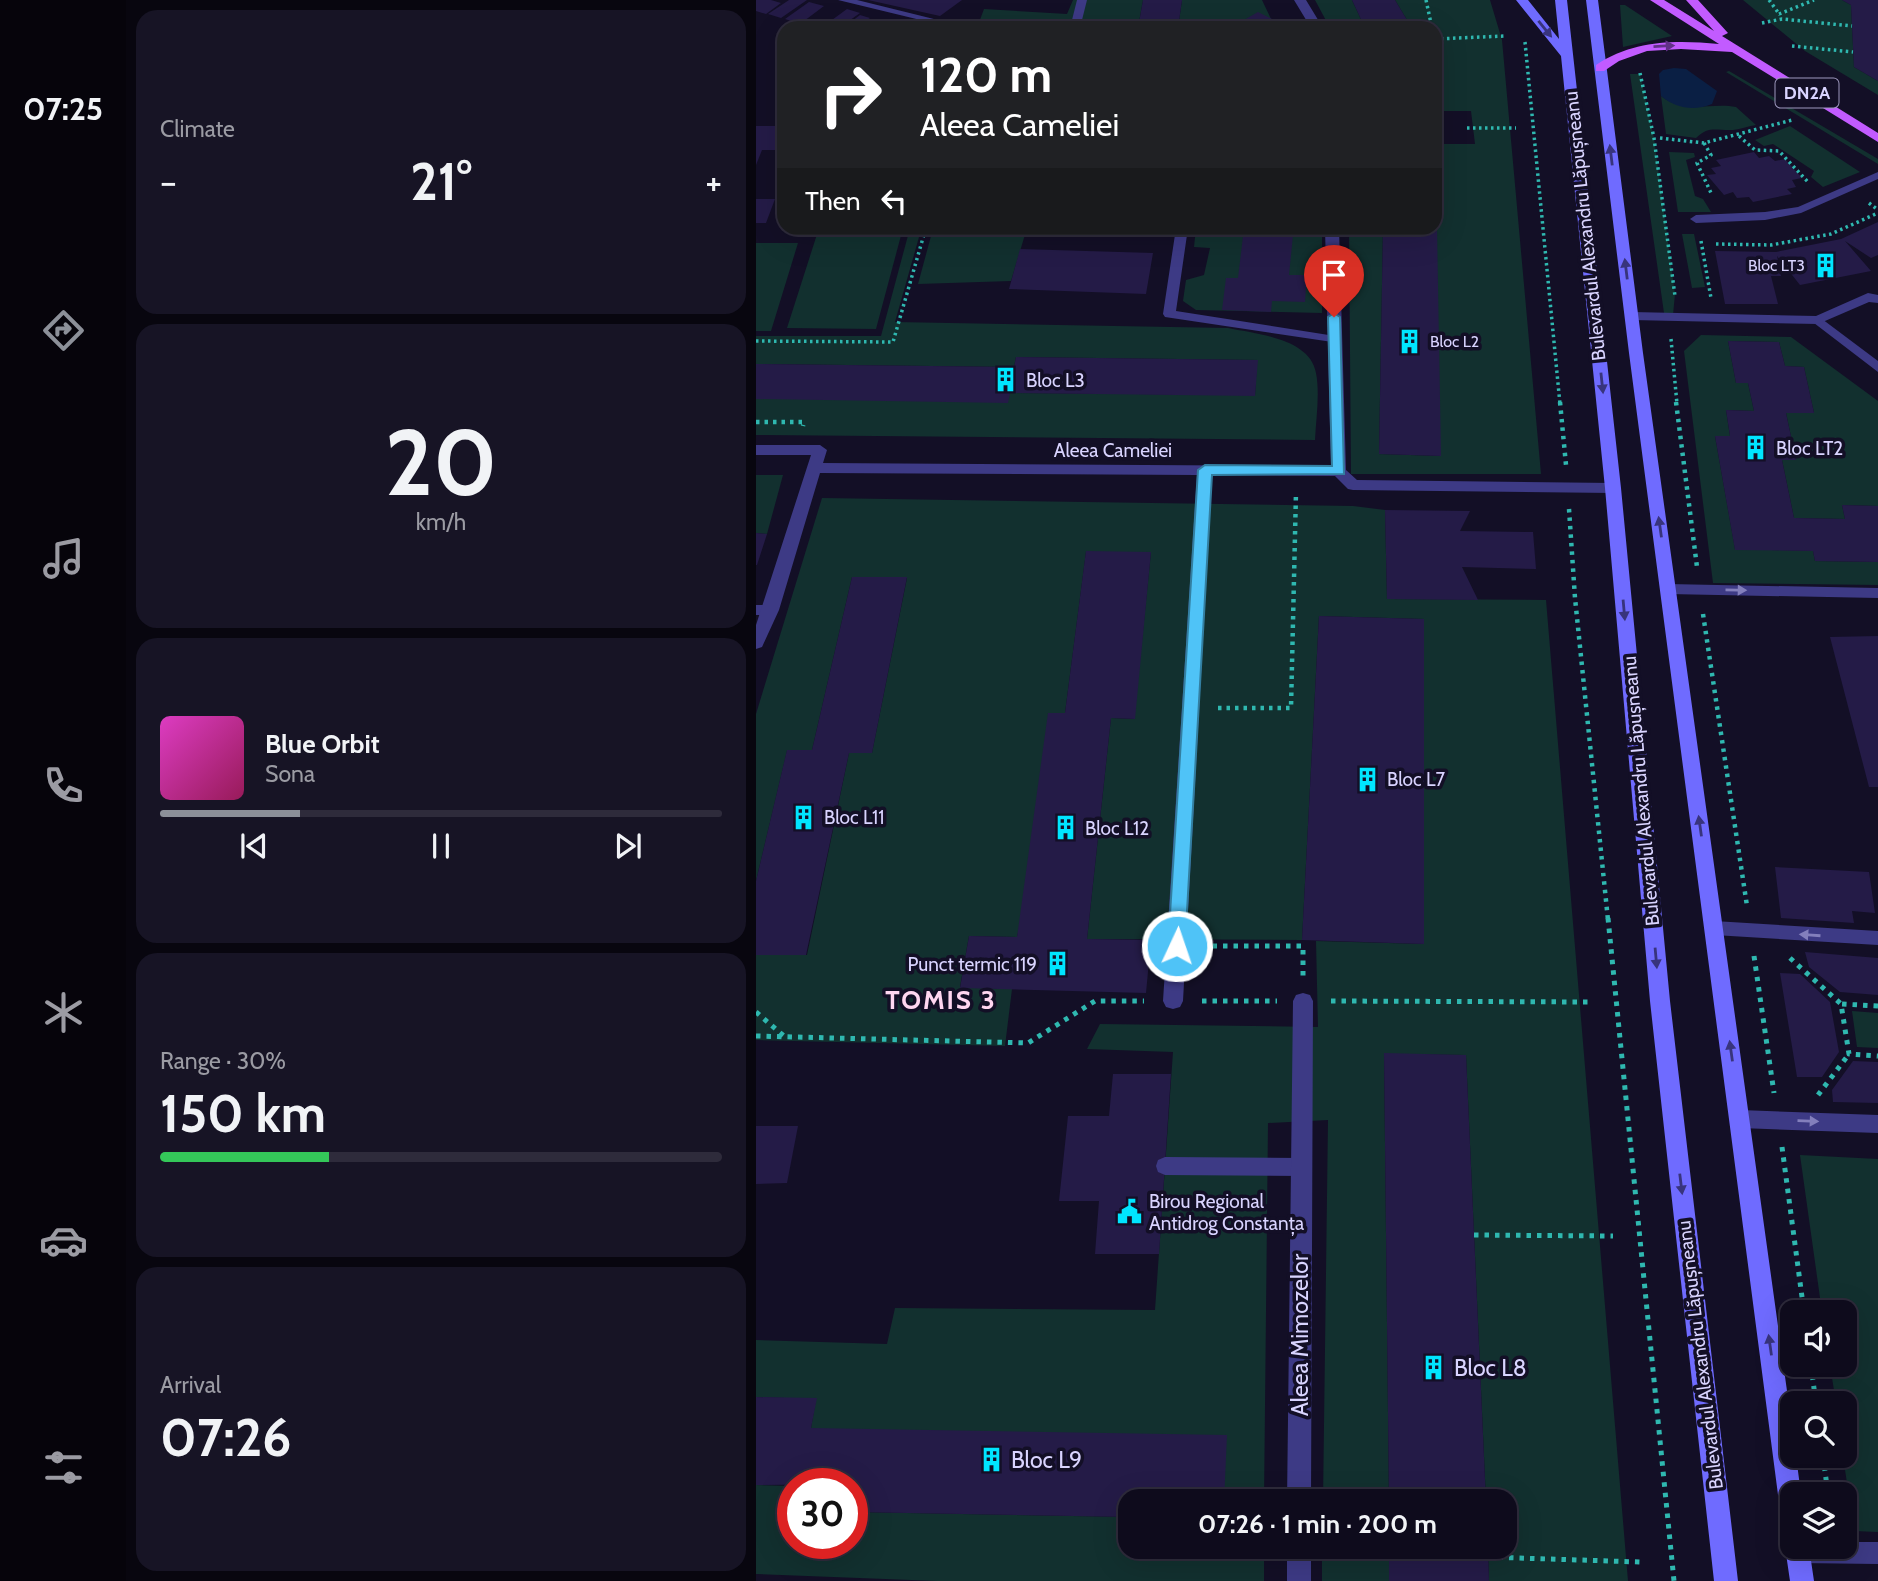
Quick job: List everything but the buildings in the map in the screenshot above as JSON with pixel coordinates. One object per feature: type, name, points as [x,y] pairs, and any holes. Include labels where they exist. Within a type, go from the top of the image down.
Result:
[{"type":"main road","points":[[1522,0],[1568,58]]},
{"type":"main road","name":"Bulevardul Alexandru Lăpușneanu","points":[[1561,0],[1613,488],[1659,988],[1726,1581]]},
{"type":"main road","name":"Bulevardul Alexandru Lăpușneanu","points":[[1592,0],[1788,1482]]},
{"type":"main road","name":"DN2A","points":[[1656,0],[1878,138]]},
{"type":"main road","points":[[1692,0],[1736,49]]},
{"type":"main road","points":[[1601,68],[1616,57],[1648,47],[1685,45],[1736,49]]},
{"type":"main road","points":[[1798,1559],[1801,1581]]},
{"type":"street","points":[[1300,0],[1313,21]]},
{"type":"street","points":[[1332,235],[1339,471]]},
{"type":"street","points":[[1632,316],[1818,320],[1868,297],[1878,299]]},
{"type":"street","points":[[756,450],[820,450],[763,610],[756,643]]},
{"type":"street","name":"Aleea Cameliei","points":[[815,468],[1339,471],[1353,485],[1567,485],[1613,488]]},
{"type":"street","points":[[1173,1001],[1205,470]]},
{"type":"street","name":"Aleea Mimozelor","points":[[1299,1489],[1303,1001]]},
{"type":"street","points":[[1740,1119],[1878,1124]]},
{"type":"street","points":[[1299,1559],[1299,1581]]},
{"type":"lane","points":[[843,0],[937,20]]},
{"type":"lane","points":[[1077,21],[1082,0]]},
{"type":"lane","points":[[1696,219],[1765,216],[1801,210],[1878,175]]},
{"type":"lane","points":[[1180,235],[1169,314],[1335,340]]},
{"type":"lane","points":[[1818,320],[1878,368]]},
{"type":"lane","points":[[1668,589],[1878,593]]},
{"type":"lane","points":[[1714,928],[1878,938]]},
{"type":"lane","points":[[1165,1166],[1302,1167]]},
{"type":"lane","points":[[1857,1552],[1878,1553]]},
{"type":"path","points":[[1426,0],[1430,21]]},
{"type":"path","points":[[1769,0],[1782,19]]},
{"type":"path","points":[[1779,14],[1814,0]]},
{"type":"path","points":[[1762,23],[1782,19],[1852,26]]},
{"type":"path","points":[[1524,31],[1579,640],[1674,1581]]},
{"type":"path","points":[[1442,39],[1505,36]]},
{"type":"path","points":[[1792,47],[1853,52]]},
{"type":"path","points":[[1640,72],[1654,138],[1675,294]]},
{"type":"path","points":[[1660,138],[1704,143],[1739,136],[1791,120]]},
{"type":"path","points":[[1466,128],[1516,128]]},
{"type":"path","points":[[1739,136],[1755,150],[1779,151],[1823,200],[1850,225]]},
{"type":"path","points":[[1696,219],[1712,308]]},
{"type":"path","points":[[756,341],[893,342],[924,235]]},
{"type":"path","points":[[1670,350],[1697,571]]},
{"type":"path","points":[[1191,708],[1291,708],[1296,471]]},
{"type":"path","points":[[1702,608],[1748,912]]},
{"type":"path","points":[[1177,946],[1303,946],[1303,1001]]},
{"type":"path","points":[[1781,950],[1841,1004],[1878,1006]]},
{"type":"path","points":[[1753,953],[1776,1107]]},
{"type":"path","points":[[1817,1097],[1849,1054],[1841,1004]]},
{"type":"path","points":[[756,1013],[785,1037]]},
{"type":"path","points":[[1849,1054],[1878,1056]]},
{"type":"path","points":[[1782,1149],[1802,1300]]},
{"type":"path","points":[[1474,1235],[1613,1236]]},
{"type":"path","points":[[1517,1558],[1640,1562]]},
{"type":"green space","points":[[1073,0],[1143,0],[1139,21],[980,21],[984,9],[1067,14]]},
{"type":"green space","points":[[1182,0],[1262,0],[1271,19],[1262,21],[1179,21]]},
{"type":"green space","points":[[1315,0],[1352,0],[1362,21],[1326,21]]},
{"type":"green space","points":[[1395,0],[1490,0],[1502,40],[1541,474],[1351,474],[1349,235],[1383,235],[1379,454],[1440,456],[1436,235],[1442,235],[1442,144],[1475,144],[1471,111],[1442,111],[1442,21],[1407,20]]},
{"type":"green space","points":[[1743,0],[1842,0],[1851,5],[1854,67],[1878,81],[1878,95],[1805,51]]},
{"type":"green space","points":[[1620,5],[1625,5],[1672,36],[1623,47]]},
{"type":"green space","points":[[1729,71],[1878,159],[1878,164],[1726,72]]},
{"type":"green space","points":[[1630,74],[1640,74],[1654,138],[1675,294],[1673,315],[1664,313]]},
{"type":"green space","points":[[1661,96],[1670,102],[1689,107],[1736,107],[1756,125],[1733,130],[1709,130],[1696,138],[1666,134]]},
{"type":"green space","points":[[1790,126],[1860,172],[1823,187],[1811,177],[1814,171],[1773,144],[1764,146],[1755,140]]},
{"type":"green space","points":[[1669,152],[1694,153],[1695,157],[1686,160],[1695,196],[1703,199],[1711,212],[1678,212]]},
{"type":"green space","points":[[1682,234],[1694,234],[1705,287],[1692,288]]},
{"type":"green space","points":[[817,235],[901,235],[876,329],[787,328]]},
{"type":"green space","points":[[908,235],[920,235],[895,322],[1228,328],[1267,336],[1293,345],[1312,361],[1318,389],[1315,440],[756,435],[756,399],[1010,393],[1255,395],[1257,360],[1016,357],[1014,367],[756,364],[756,336],[881,336]]},
{"type":"green space","points":[[1025,235],[1011,281],[918,284],[931,236]]},
{"type":"green space","points":[[1195,235],[1322,235],[1322,313],[1196,310],[1183,301],[1186,280],[1204,275],[1210,248],[1194,247]]},
{"type":"green space","points":[[756,243],[798,243],[771,331],[756,331]]},
{"type":"green space","points":[[1701,335],[1791,337],[1878,401],[1878,506],[1842,505],[1845,519],[1794,518],[1782,460],[1796,460],[1786,413],[1814,413],[1804,367],[1785,366],[1779,342],[1728,341],[1736,383],[1748,383],[1754,411],[1726,410],[1730,436],[1715,436],[1735,549],[1813,551],[1815,561],[1878,562],[1878,585],[1713,583],[1684,351]]},
{"type":"green space","points":[[756,475],[783,475],[767,534],[756,533]]},
{"type":"green space","points":[[822,498],[1353,506],[1385,510],[1387,599],[1546,600],[1628,1581],[1489,1581],[1488,1559],[1517,1559],[1517,1489],[1485,1489],[1466,1055],[1384,1054],[1389,1489],[1323,1489],[1328,1120],[1268,1123],[1264,1489],[1156,1489],[811,1428],[816,1399],[756,1397],[756,1340],[887,1344],[895,1308],[1155,1310],[1173,1052],[1087,1049],[1100,1024],[1318,1027],[1316,941],[1424,944],[1424,619],[1319,616],[1302,940],[1087,939],[1111,718],[1134,719],[1151,552],[1086,552],[1065,713],[1017,937],[969,936],[960,987],[1012,989],[1005,1046],[756,1040],[756,955],[807,955],[849,753],[872,753],[907,578],[852,577],[812,750],[787,751],[756,881],[756,714]]},
{"type":"green space","points":[[1852,1011],[1878,1013],[1878,1048],[1857,1047]]},
{"type":"green space","points":[[1800,1155],[1878,1159],[1878,1532],[1857,1531],[1857,1482],[1847,1482],[1845,1468],[1857,1468],[1857,1391],[1834,1391],[1832,1377],[1857,1377],[1857,1300],[1820,1300]]},
{"type":"green space","points":[[756,1485],[777,1486],[777,1559],[868,1559],[868,1512],[1118,1517],[1118,1559],[1264,1559],[1264,1581],[937,1581],[756,1574]]},
{"type":"green space","points":[[1322,1559],[1389,1559],[1389,1581],[1322,1581]]},
{"type":"water","points":[[1686,69],[1717,91],[1712,104],[1699,108],[1686,107],[1673,104],[1661,96],[1659,74],[1663,70]]},
{"type":"place","name":"Bloc LT3","points":[[1825,265]]},
{"type":"place","name":"Bloc L2","points":[[1410,341]]},
{"type":"place","name":"Bloc L3","points":[[1006,380]]},
{"type":"place","name":"Bloc LT2","points":[[1756,448]]},
{"type":"place","name":"Bloc L7","points":[[1367,779]]},
{"type":"place","name":"Bloc L11","points":[[804,817]]},
{"type":"place","name":"Bloc L12","points":[[1065,828]]},
{"type":"place","name":"Punct termic 119","points":[[1057,964]]},
{"type":"place","name":"Birou Regional Antidrog Constanța","points":[[1129,1212]]},
{"type":"place","name":"Bloc L8","points":[[1434,1368]]},
{"type":"place","name":"Bloc L9","points":[[991,1460]]},
{"type":"district","name":"TOMIS 3","points":[[941,1000]]},
{"type":"route","points":[[1177,946],[1205,470],[1339,471],[1334,317]]}]
